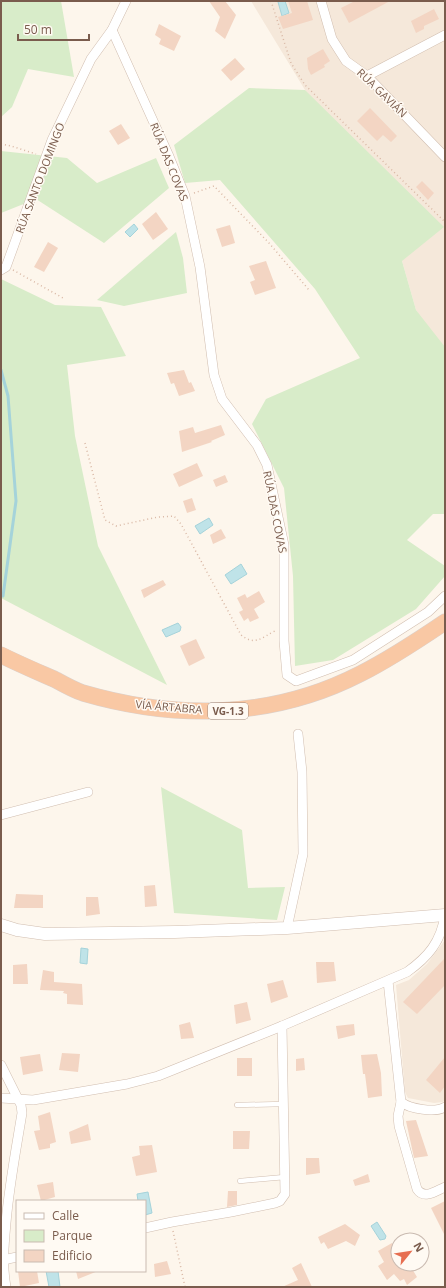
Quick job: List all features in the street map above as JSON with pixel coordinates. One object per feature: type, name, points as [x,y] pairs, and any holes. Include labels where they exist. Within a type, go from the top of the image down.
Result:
[{"type":"highway","name":"VÍA ÁRTABRA","points":[[1,655],[82,692],[138,706],[188,711],[222,711],[264,707],[314,694],[365,672],[396,655],[445,622]]},
{"type":"street","name":"RÚA SANTO DOMINGO","points":[[4,268],[52,140],[91,59],[112,30],[126,1]]},
{"type":"street","name":"RÚA GAVIÁN","points":[[321,1],[332,39],[346,61],[367,76],[445,157]]},
{"type":"street","name":"RÚA DAS COVAS","points":[[112,30],[168,154],[185,196],[200,267],[214,375],[222,399],[257,445],[267,465],[284,545],[284,626],[287,675],[296,681],[353,660],[428,612],[445,596]]},
{"type":"street","points":[[367,76],[445,35]]},
{"type":"street","points":[[436,148],[445,144]]},
{"type":"street","points":[[287,928],[304,854],[302,772],[298,734]]},
{"type":"street","points":[[1,815],[88,792]]},
{"type":"street","points":[[1,925],[17,930],[45,934],[287,928],[445,915],[442,930],[431,949],[420,963],[388,981],[282,1026],[152,1078],[127,1084],[34,1100],[1,1098]]},
{"type":"street","points":[[388,981],[401,1102],[398,1116],[399,1126],[417,1189],[422,1194],[426,1195],[445,1187]]},
{"type":"street","points":[[146,1228],[275,1203],[280,1201],[285,1194],[282,1026]]},
{"type":"street","points":[[1,1065],[19,1100],[22,1113],[9,1191],[3,1260],[3,1272],[6,1287]]},
{"type":"street","points":[[401,1102],[409,1107],[437,1110],[445,1107]]},
{"type":"street","points":[[3,1260],[16,1257]]},
{"type":"lane","points":[[237,1105],[283,1104]]},
{"type":"lane","points":[[240,1181],[285,1178]]},
{"type":"path","points":[[271,1],[292,63],[305,85],[445,222]]},
{"type":"path","points":[[1,144],[46,157]]},
{"type":"path","points":[[185,196],[214,186],[269,243],[309,290]]},
{"type":"path","points":[[4,268],[63,298]]},
{"type":"path","points":[[85,443],[105,520],[116,526],[158,517],[174,516],[181,524],[241,635],[249,640],[256,641],[284,626]]},
{"type":"path","points":[[172,1222],[185,1287]]},
{"type":"shaded area","points":[[251,1],[445,1],[445,358],[416,310],[402,261],[305,90]]},
{"type":"shaded area","points":[[445,940],[445,1099],[443,1102],[434,1103],[408,1098],[405,1092],[396,985],[409,980],[427,964]]},
{"type":"green space","points":[[1,1],[61,1],[74,77],[28,69],[12,107],[1,117]]},
{"type":"green space","points":[[249,88],[305,90],[444,227],[402,261],[416,310],[445,347],[445,514],[433,514],[407,540],[445,566],[445,576],[416,609],[333,660],[295,666],[293,576],[284,488],[252,424],[266,399],[360,358],[315,289],[220,180],[185,183],[174,145]]},
{"type":"green space","points":[[1,151],[67,158],[97,183],[156,158],[169,188],[104,243],[36,199],[1,213]]},
{"type":"green space","points":[[176,232],[183,258],[187,293],[124,306],[97,300]]},
{"type":"green space","points":[[1,279],[55,305],[101,307],[126,356],[67,365],[75,436],[98,546],[167,685],[1,598]]},
{"type":"green space","points":[[161,787],[242,830],[248,888],[285,887],[277,920],[174,913]]},
{"type":"water","points":[[285,1],[289,13],[282,16],[278,2]]},
{"type":"water","points":[[134,224],[138,229],[130,237],[125,232]]},
{"type":"water","points":[[209,518],[213,525],[200,534],[195,526]]},
{"type":"water","points":[[241,564],[247,574],[231,584],[225,575]]},
{"type":"water","points":[[178,623],[181,627],[180,631],[166,637],[162,630]]},
{"type":"water","points":[[81,948],[88,949],[87,964],[80,963]]},
{"type":"water","points":[[148,1192],[152,1213],[146,1215],[146,1200],[138,1200],[137,1194]]},
{"type":"water","points":[[377,1222],[386,1236],[385,1239],[380,1240],[371,1226]]},
{"type":"water","points":[[46,1272],[58,1272],[60,1287],[49,1287]]},
{"type":"building","points":[[209,1],[225,1],[236,15],[225,39],[215,31],[220,17]]},
{"type":"building","points":[[288,1],[307,1],[313,20],[283,29],[278,17],[292,13]]},
{"type":"building","points":[[355,1],[390,1],[349,23],[341,8]]},
{"type":"building","points":[[434,9],[439,19],[424,26],[424,29],[416,33],[411,21]]},
{"type":"building","points":[[159,24],[181,36],[174,51],[159,44],[161,39],[155,35]]},
{"type":"building","points":[[323,49],[330,61],[324,65],[325,67],[311,75],[308,69],[307,58]]},
{"type":"building","points":[[235,58],[245,69],[231,81],[221,70]]},
{"type":"building","points":[[370,108],[397,136],[391,142],[383,135],[377,141],[357,121]]},
{"type":"building","points":[[121,124],[130,138],[118,145],[109,131]]},
{"type":"building","points":[[422,181],[434,193],[428,200],[416,187]]},
{"type":"building","points":[[156,212],[168,229],[153,240],[142,224]]},
{"type":"building","points":[[230,225],[235,243],[222,247],[216,229]]},
{"type":"building","points":[[48,242],[58,248],[44,272],[34,267]]},
{"type":"building","points":[[266,261],[276,288],[255,295],[250,282],[255,280],[249,266]]},
{"type":"building","points":[[184,370],[189,383],[191,382],[195,391],[179,396],[174,383],[171,384],[167,373]]},
{"type":"building","points":[[221,425],[225,435],[211,441],[212,442],[182,452],[179,431],[193,427],[195,433]]},
{"type":"building","points":[[197,463],[203,476],[179,487],[173,474]]},
{"type":"building","points":[[225,475],[228,482],[216,487],[213,480]]},
{"type":"building","points":[[192,498],[196,510],[187,513],[183,501]]},
{"type":"building","points":[[221,529],[226,538],[213,544],[210,535]]},
{"type":"building","points":[[163,580],[166,585],[144,598],[141,590]]},
{"type":"building","points":[[259,591],[265,602],[254,609],[259,618],[250,622],[248,618],[244,621],[239,612],[243,610],[237,598],[245,594],[247,598]]},
{"type":"building","points":[[196,639],[205,658],[189,666],[180,646]]},
{"type":"building","points":[[155,885],[157,906],[145,907],[144,886]]},
{"type":"building","points":[[16,894],[43,895],[43,908],[14,908]]},
{"type":"building","points":[[86,897],[98,897],[100,914],[86,916]]},
{"type":"building","points":[[445,958],[445,985],[417,1014],[403,1002]]},
{"type":"building","points":[[316,962],[334,962],[336,981],[317,983]]},
{"type":"building","points":[[27,964],[28,984],[13,984],[13,965]]},
{"type":"building","points":[[43,970],[54,972],[54,982],[82,984],[83,1005],[67,1004],[67,994],[63,993],[64,991],[40,990]]},
{"type":"building","points":[[283,980],[288,997],[271,1003],[267,984]]},
{"type":"building","points":[[247,1002],[251,1020],[236,1024],[234,1005]]},
{"type":"building","points":[[190,1022],[194,1038],[181,1039],[179,1025]]},
{"type":"building","points":[[354,1024],[355,1035],[338,1039],[336,1026]]},
{"type":"building","points":[[62,1053],[80,1054],[78,1072],[59,1070]]},
{"type":"building","points":[[40,1054],[43,1071],[23,1075],[20,1057]]},
{"type":"building","points":[[377,1054],[381,1073],[382,1096],[368,1098],[361,1055]]},
{"type":"building","points":[[445,1057],[445,1086],[440,1093],[426,1080]]},
{"type":"building","points":[[237,1058],[252,1058],[252,1076],[237,1076]]},
{"type":"building","points":[[304,1058],[305,1070],[296,1071],[296,1059]]},
{"type":"building","points":[[50,1112],[56,1142],[50,1144],[50,1148],[39,1150],[34,1131],[40,1130],[38,1116]]},
{"type":"building","points":[[416,1120],[428,1156],[414,1158],[406,1121]]},
{"type":"building","points":[[88,1124],[91,1140],[71,1144],[69,1132]]},
{"type":"building","points":[[233,1131],[250,1131],[249,1149],[233,1149]]},
{"type":"building","points":[[152,1145],[157,1172],[136,1176],[132,1157],[140,1155],[139,1146]]},
{"type":"building","points":[[306,1158],[319,1158],[320,1173],[306,1175]]},
{"type":"building","points":[[368,1174],[370,1182],[355,1186],[353,1180]]},
{"type":"building","points":[[53,1182],[55,1197],[41,1200],[37,1185]]},
{"type":"building","points":[[228,1191],[237,1191],[237,1205],[227,1207]]},
{"type":"building","points":[[445,1201],[445,1236],[431,1208]]},
{"type":"building","points":[[345,1224],[360,1235],[355,1246],[346,1241],[328,1249],[324,1242],[321,1244],[318,1237]]},
{"type":"building","points":[[390,1244],[390,1272],[414,1272],[417,1277],[407,1285],[404,1279],[400,1281],[394,1274],[387,1280],[378,1266],[384,1262],[378,1251]]},
{"type":"building","points":[[167,1261],[171,1274],[155,1277],[154,1264]]},
{"type":"building","points":[[301,1263],[312,1287],[282,1287],[298,1280],[292,1268]]},
{"type":"building","points":[[18,1272],[37,1272],[39,1283],[20,1287]]},
{"type":"building","points":[[76,1272],[96,1272],[78,1279]]},
{"type":"waterway","points":[[1,370],[8,396],[16,501],[3,596]]}]
